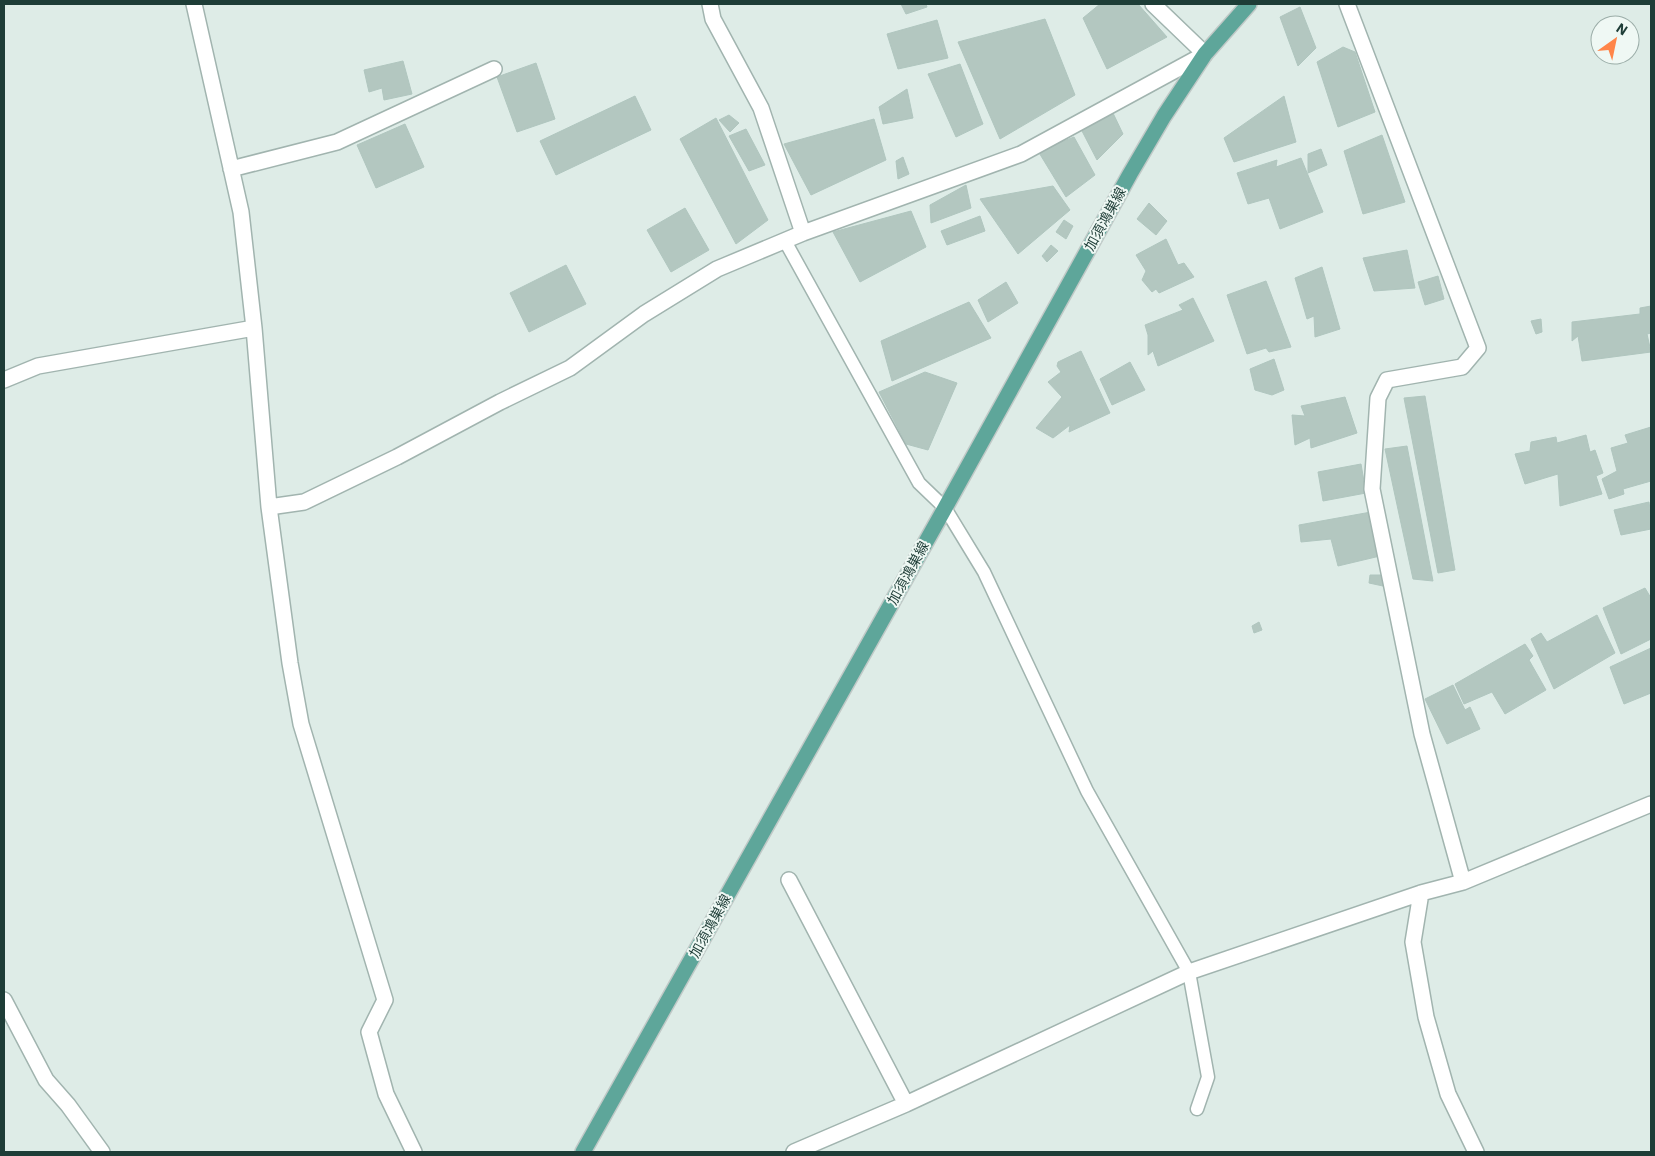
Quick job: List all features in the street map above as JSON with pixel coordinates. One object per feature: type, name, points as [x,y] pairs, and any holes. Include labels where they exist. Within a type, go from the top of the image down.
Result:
[{"type":"main road","name":"加須鴻巣線","points":[[582,1152],[945,508],[1130,174],[1164,116],[1205,54],[1249,4]]},
{"type":"street","points":[[194,4],[241,212],[254,328],[269,507],[290,664],[301,724],[385,1000],[369,1032],[386,1094],[414,1152]]},
{"type":"street","points":[[710,4],[713,19],[762,108],[804,233]]},
{"type":"street","points":[[269,507],[304,502],[397,457],[500,402],[570,368],[644,314],[717,269],[804,233],[1021,154],[1205,54],[1153,4]]},
{"type":"street","points":[[1347,4],[1478,348],[1462,367],[1388,380],[1378,398],[1372,489],[1422,734],[1463,882]]},
{"type":"street","points":[[231,169],[337,142],[494,69]]},
{"type":"street","points":[[4,380],[38,366],[254,328]]},
{"type":"street","points":[[794,1152],[906,1104],[1189,972],[1421,893],[1463,882],[1651,804]]},
{"type":"street","points":[[789,880],[906,1104]]},
{"type":"street","points":[[1421,893],[1413,942],[1426,1017],[1448,1094],[1476,1152]]},
{"type":"street","points":[[4,1000],[46,1080],[68,1105],[102,1152]]},
{"type":"lane","points":[[785,241],[918,483],[945,508],[984,572],[1087,791],[1189,972],[1208,1077],[1197,1108]]},
{"type":"building","points":[[901,4],[926,4],[927,7],[906,14]]},
{"type":"building","points":[[1100,4],[1138,4],[1167,37],[1107,69],[1083,18]]},
{"type":"building","points":[[1300,7],[1316,48],[1298,66],[1280,17]]},
{"type":"building","points":[[1045,19],[1075,95],[1000,139],[958,42]]},
{"type":"building","points":[[937,20],[948,58],[898,69],[887,34]]},
{"type":"building","points":[[1343,47],[1355,52],[1375,112],[1338,127],[1317,62]]},
{"type":"building","points":[[403,61],[412,94],[384,100],[382,88],[369,92],[364,70]]},
{"type":"building","points":[[536,63],[555,119],[517,132],[497,77]]},
{"type":"building","points":[[960,64],[983,124],[956,137],[928,74]]},
{"type":"building","points":[[907,89],[913,118],[883,124],[879,107]]},
{"type":"building","points":[[635,96],[651,130],[556,175],[540,141]]},
{"type":"building","points":[[1284,96],[1296,142],[1234,162],[1224,138]]},
{"type":"building","points":[[1112,111],[1123,134],[1097,160],[1082,131]]},
{"type":"building","points":[[729,115],[739,123],[730,132],[719,120]]},
{"type":"building","points":[[716,118],[768,220],[736,244],[680,139]]},
{"type":"building","points":[[874,119],[886,160],[811,195],[784,144]]},
{"type":"building","points":[[405,124],[424,167],[376,188],[357,145]]},
{"type":"building","points":[[746,129],[765,165],[749,171],[729,136]]},
{"type":"building","points":[[1382,135],[1405,202],[1363,214],[1344,151]]},
{"type":"building","points":[[1074,137],[1095,175],[1066,197],[1038,151]]},
{"type":"building","points":[[1321,149],[1327,165],[1308,173],[1308,154]]},
{"type":"building","points":[[903,157],[909,174],[898,179],[896,161]]},
{"type":"building","points":[[1301,158],[1323,212],[1280,229],[1269,198],[1248,204],[1237,173],[1277,160],[1276,167]]},
{"type":"building","points":[[966,185],[971,208],[931,223],[930,205]]},
{"type":"building","points":[[1053,186],[1070,210],[1018,254],[980,199]]},
{"type":"building","points":[[1149,203],[1167,221],[1156,235],[1137,219]]},
{"type":"building","points":[[685,208],[709,250],[671,272],[647,230]]},
{"type":"building","points":[[911,211],[926,247],[860,282],[833,232]]},
{"type":"building","points":[[980,216],[985,231],[947,245],[941,231]]},
{"type":"building","points":[[1064,220],[1073,226],[1066,239],[1056,232]]},
{"type":"building","points":[[1166,239],[1178,265],[1184,263],[1194,277],[1159,293],[1156,289],[1152,292],[1142,280],[1146,271],[1136,255]]},
{"type":"building","points":[[1051,245],[1058,251],[1047,262],[1042,256]]},
{"type":"building","points":[[1407,250],[1415,288],[1374,291],[1363,258]]},
{"type":"building","points":[[566,265],[586,304],[529,332],[510,293]]},
{"type":"building","points":[[1322,267],[1340,329],[1315,337],[1314,316],[1307,319],[1295,278]]},
{"type":"building","points":[[1438,276],[1444,299],[1425,305],[1418,282]]},
{"type":"building","points":[[1266,281],[1291,347],[1269,352],[1266,348],[1247,354],[1227,295]]},
{"type":"building","points":[[1006,282],[1018,303],[988,322],[978,300]]},
{"type":"building","points":[[1193,298],[1214,341],[1158,366],[1153,351],[1148,355],[1148,335],[1145,325],[1183,310],[1179,305]]},
{"type":"building","points":[[969,302],[991,338],[892,381],[881,341]]},
{"type":"building","points":[[1651,306],[1651,333],[1647,334],[1651,352],[1582,361],[1578,336],[1572,341],[1572,322],[1640,314],[1640,308]]},
{"type":"building","points":[[1541,319],[1542,332],[1536,334],[1531,321]]},
{"type":"building","points":[[1081,351],[1110,413],[1069,432],[1070,425],[1053,438],[1036,428],[1062,397],[1048,382],[1061,372],[1057,366],[1058,362]]},
{"type":"building","points":[[1274,359],[1284,390],[1272,395],[1255,390],[1250,369]]},
{"type":"building","points":[[1130,362],[1145,390],[1112,405],[1100,379]]},
{"type":"building","points":[[925,372],[957,383],[928,450],[906,444],[879,392]]},
{"type":"building","points":[[1425,396],[1455,570],[1438,573],[1404,398]]},
{"type":"building","points":[[1345,397],[1357,433],[1311,448],[1310,438],[1295,445],[1292,415],[1305,416],[1301,406]]},
{"type":"building","points":[[1651,427],[1651,481],[1623,489],[1624,494],[1609,499],[1602,479],[1617,471],[1611,448],[1628,443],[1625,435]]},
{"type":"building","points":[[1586,435],[1590,452],[1595,450],[1603,473],[1596,476],[1602,494],[1560,506],[1558,474],[1525,484],[1515,454],[1530,451],[1531,442],[1556,437],[1557,443]]},
{"type":"building","points":[[1407,446],[1433,581],[1413,579],[1385,449]]},
{"type":"building","points":[[1361,464],[1366,493],[1323,501],[1318,472]]},
{"type":"building","points":[[1649,502],[1651,529],[1621,535],[1614,510]]},
{"type":"building","points":[[1371,512],[1380,556],[1338,566],[1331,539],[1301,542],[1299,525]]},
{"type":"building","points":[[1370,575],[1383,575],[1383,586],[1369,583]]},
{"type":"building","points":[[1645,588],[1651,598],[1651,639],[1621,654],[1603,608]]},
{"type":"building","points":[[1597,615],[1615,653],[1554,689],[1531,639],[1541,633],[1547,642]]},
{"type":"building","points":[[1259,622],[1262,630],[1254,633],[1252,626]]},
{"type":"building","points":[[1525,644],[1533,656],[1529,660],[1546,690],[1505,714],[1492,692],[1464,704],[1455,684]]},
{"type":"building","points":[[1651,648],[1651,693],[1624,704],[1610,667]]},
{"type":"building","points":[[1453,685],[1465,710],[1470,707],[1480,729],[1447,744],[1425,699]]}]
